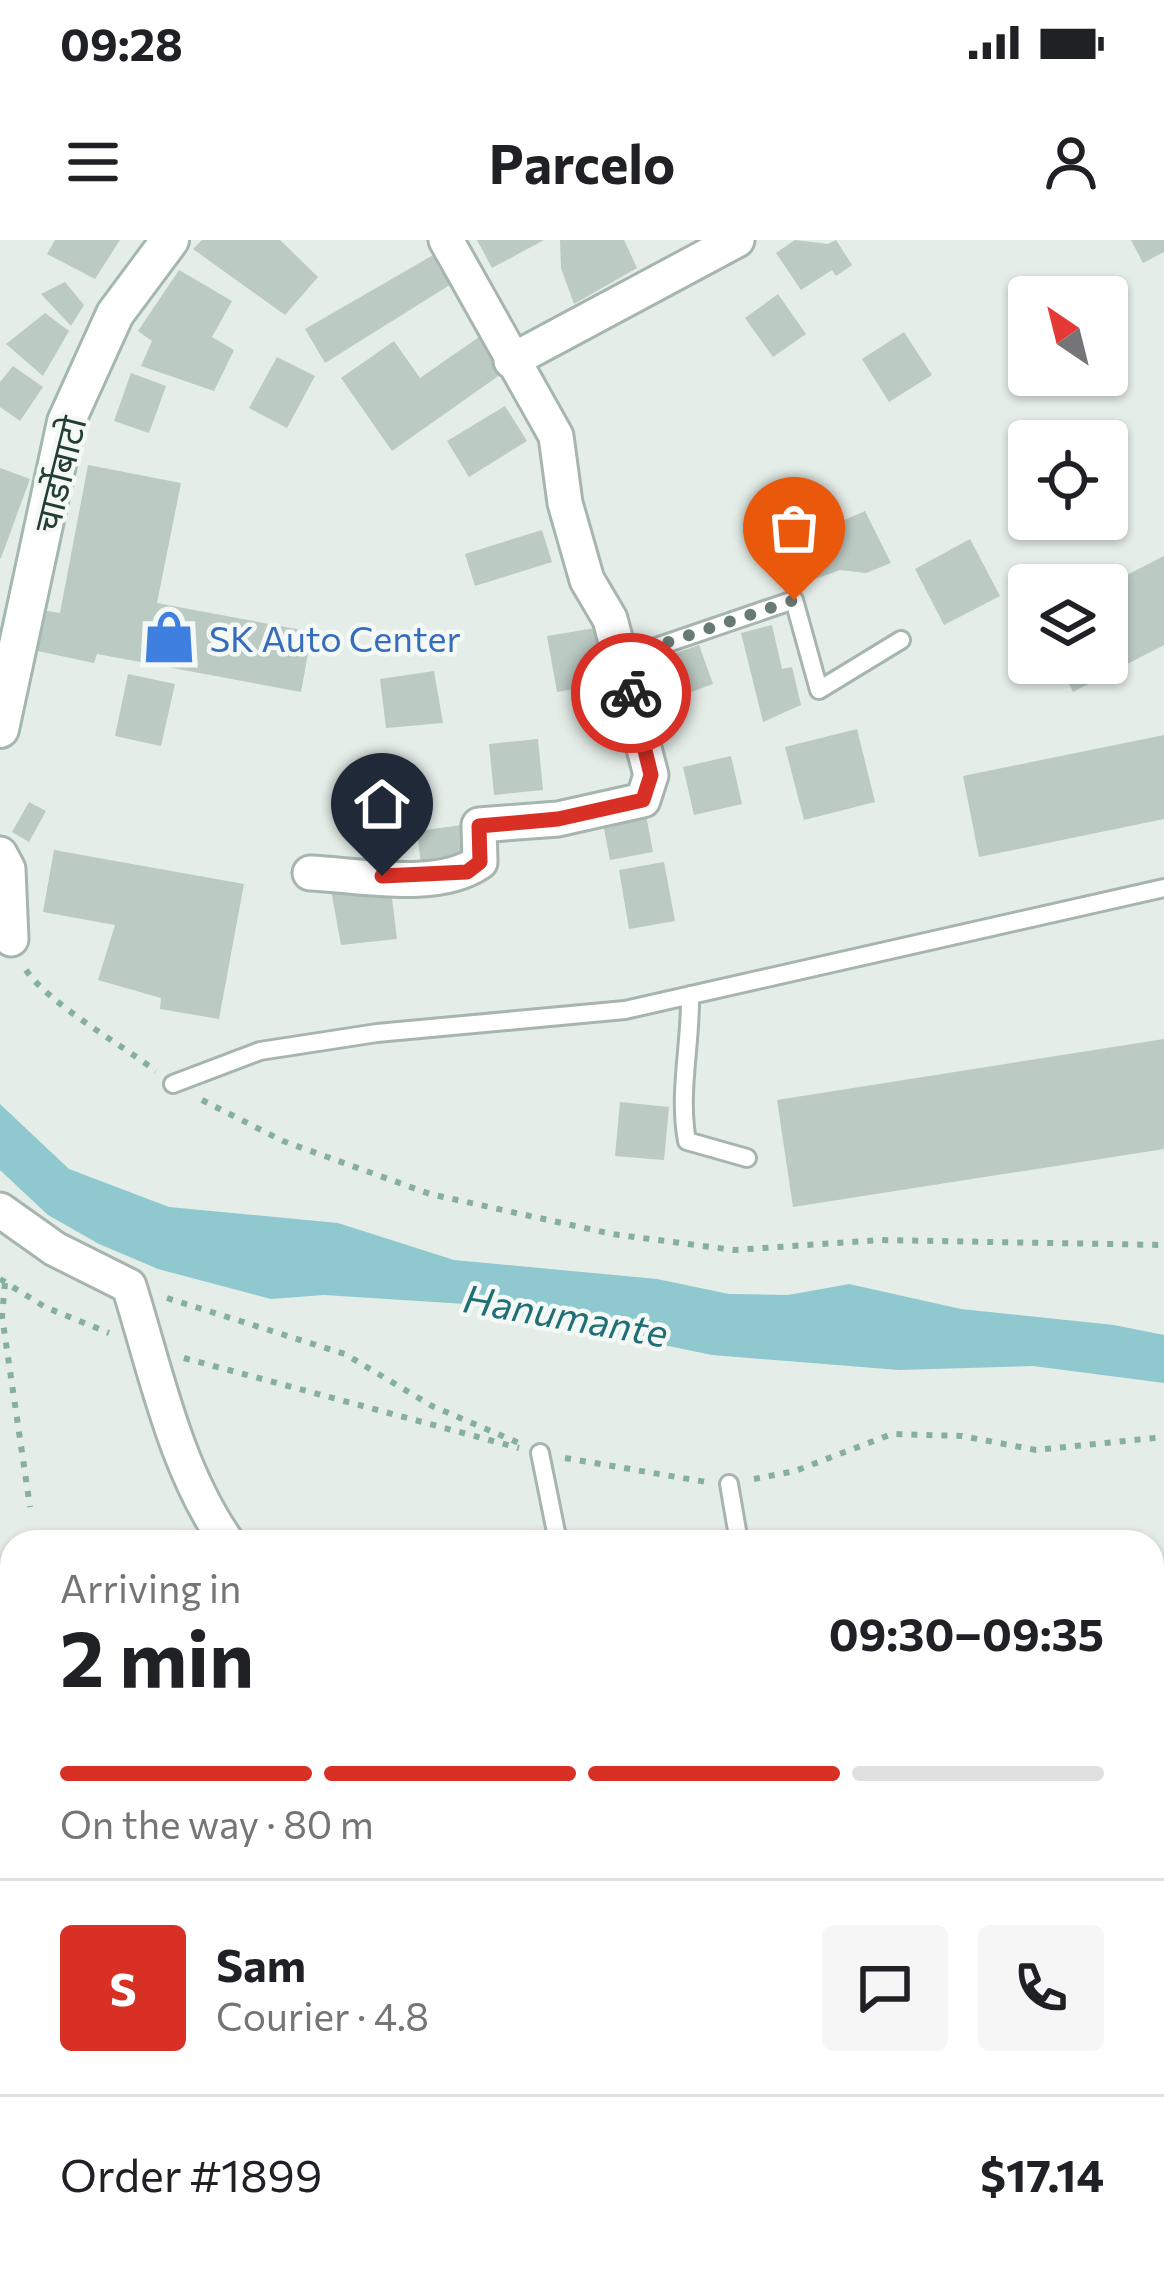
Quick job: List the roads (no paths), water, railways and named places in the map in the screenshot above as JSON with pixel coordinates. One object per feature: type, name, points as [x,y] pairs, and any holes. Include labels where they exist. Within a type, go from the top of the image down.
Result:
[{"type":"street","name":"चार्डोबाटो","points":[[0,729],[12,694],[66,422],[115,314],[170,240]]},
{"type":"street","points":[[310,873],[418,878],[467,872],[480,862],[479,826],[558,819],[643,800],[651,775],[610,619],[587,580],[565,503],[556,436],[446,240]]},
{"type":"street","points":[[511,362],[737,240]]},
{"type":"street","points":[[0,854],[8,869],[11,939]]},
{"type":"street","points":[[0,1210],[55,1249],[129,1286],[186,1468],[218,1530]]},
{"type":"lane","points":[[621,658],[794,600],[819,690],[901,640]]},
{"type":"lane","points":[[173,1084],[260,1051],[377,1033],[625,1010],[1164,888]]},
{"type":"lane","points":[[690,995],[691,1047],[681,1106],[687,1142],[748,1158]]},
{"type":"lane","points":[[540,1453],[556,1530]]},
{"type":"lane","points":[[729,1484],[737,1530]]},
{"type":"water","name":"Hanumante","points":[[0,1104],[69,1169],[169,1207],[338,1223],[454,1260],[657,1279],[729,1294],[788,1295],[849,1284],[961,1309],[1114,1325],[1164,1335],[1164,1383],[1033,1366],[899,1370],[712,1355],[465,1304],[324,1295],[271,1299],[158,1269],[48,1215],[0,1170]]},
{"type":"place","name":"SK Auto Center","points":[[169,637]]}]
